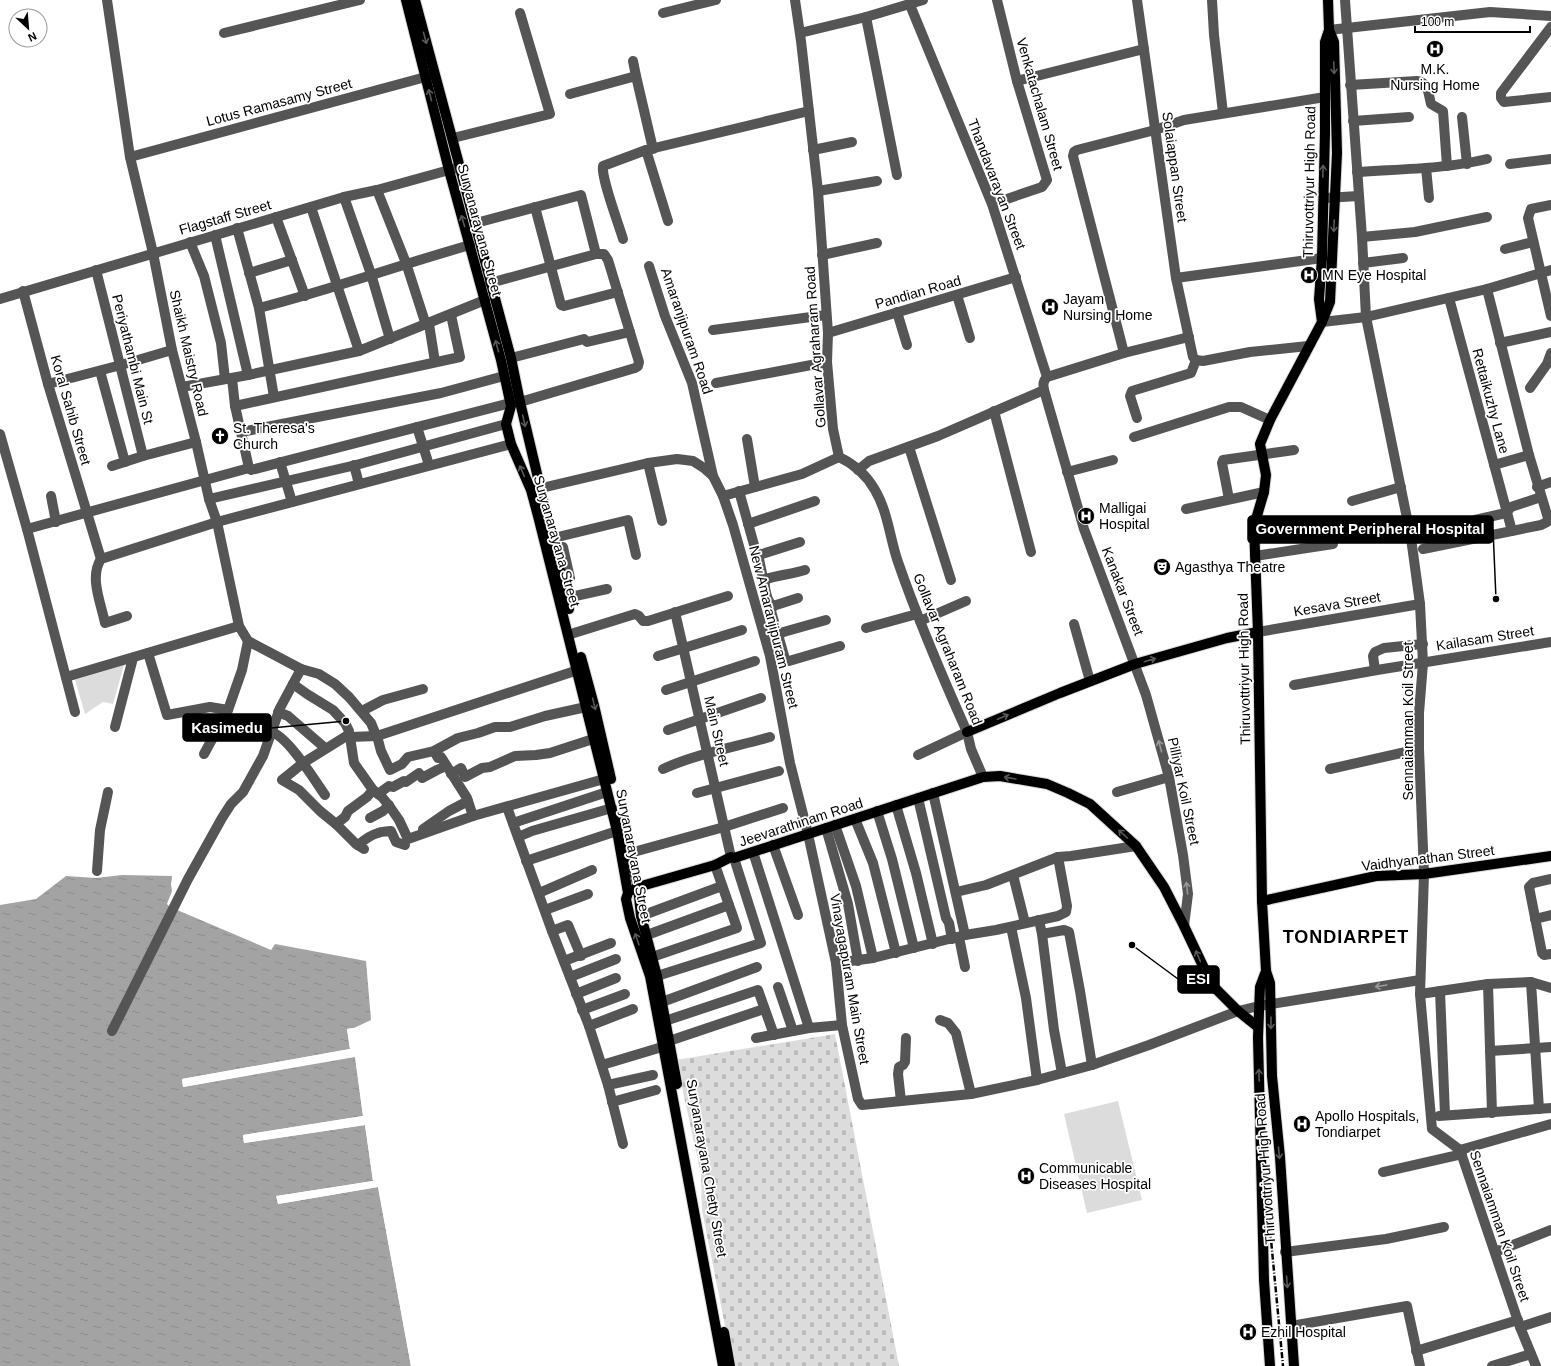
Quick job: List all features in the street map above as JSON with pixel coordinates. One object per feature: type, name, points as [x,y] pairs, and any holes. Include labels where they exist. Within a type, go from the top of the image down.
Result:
[{"type":"main road","name":"Suryanarayana Street","points":[[406,0],[430,76],[452,138],[511,358],[515,402],[593,739],[618,831],[628,894],[626,899],[630,918],[653,976]]},
{"type":"main road","name":"Suryanarayana Street","points":[[415,0],[449,170],[485,300],[504,376],[515,402]]},
{"type":"main road","name":"Thiruvottriyur High Road","points":[[1294,1366],[1285,1252],[1280,1157],[1272,1076],[1270,983],[1266,971],[1262,901],[1258,632],[1254,526],[1264,492],[1266,475],[1260,444],[1270,420],[1322,322],[1319,299],[1322,258],[1325,42],[1329,30],[1328,0]]},
{"type":"main road","points":[[1322,322],[1330,302],[1337,153],[1334,42],[1329,30]]},
{"type":"main road","name":"Suryanarayana Street","points":[[515,402],[511,406],[506,424],[510,444],[535,489],[552,536],[574,633],[594,705],[638,887],[641,916],[652,957],[653,976]]},
{"type":"main road","points":[[967,732],[1135,664],[1227,638],[1258,632]]},
{"type":"main road","name":"Jeevarathinam Road","points":[[628,894],[638,887],[715,865],[733,857],[753,852],[983,777],[1000,776],[1047,784],[1090,804],[1136,846],[1164,887],[1212,985],[1238,1011],[1258,1027]]},
{"type":"main road","name":"Vaidhyanathan Street","points":[[1262,901],[1376,876],[1424,874],[1551,856]]},
{"type":"main road","name":"Thiruvottriyur High Road","points":[[1266,971],[1260,987],[1258,1027],[1264,1280],[1270,1366]]},
{"type":"main road","name":"Suryanarayana Chetty Street","points":[[653,976],[662,1002],[666,1044],[675,1105],[723,1366]]},
{"type":"main road","name":"Suryanarayana Chetty Street","points":[[653,976],[730,1366]]},
{"type":"street","name":"Shaikh Maistry Road","points":[[107,0],[130,157],[153,253],[172,350],[209,499],[217,522],[239,626],[248,640],[301,669],[319,674],[335,684],[372,723],[381,751],[390,770],[402,764],[408,757],[434,751]]},
{"type":"street","points":[[224,33],[360,0]]},
{"type":"street","points":[[663,13],[716,0]]},
{"type":"street","name":"Gollavar Agraharam Road","points":[[795,0],[818,191],[828,333],[827,362],[833,429],[839,457],[852,464],[858,470],[874,489],[882,504],[897,560],[918,618],[967,732],[971,749],[983,777]]},
{"type":"street","points":[[800,33],[866,17],[923,0]]},
{"type":"street","name":"Venkatachalam Street","points":[[992,204],[1042,187],[1047,180],[1017,81],[996,0]]},
{"type":"street","name":"Solaiappan Street","points":[[1137,0],[1176,278],[1193,357],[1196,360]]},
{"type":"street","points":[[1212,0],[1214,35],[1223,113]]},
{"type":"street","name":"Sennaiamman Koil Street","points":[[1344,0],[1362,237],[1366,318],[1401,487],[1418,550],[1424,662],[1419,713],[1424,874],[1420,994],[1432,1129],[1461,1152],[1519,1323],[1536,1366]]},
{"type":"street","name":"Thandavarayan Street","points":[[910,5],[992,204],[1047,377]]},
{"type":"street","points":[[1329,30],[1490,12],[1551,16]]},
{"type":"street","points":[[452,138],[550,114],[520,13]]},
{"type":"street","points":[[866,17],[897,176]]},
{"type":"street","points":[[1551,27],[1501,93],[1501,98],[1504,102],[1551,97]]},
{"type":"street","points":[[1017,81],[1144,49]]},
{"type":"street","points":[[633,61],[650,150],[668,221]]},
{"type":"street","name":"Lotus Ramasamy Street","points":[[130,157],[430,76]]},
{"type":"street","points":[[570,94],[636,76]]},
{"type":"street","points":[[1350,85],[1417,81],[1423,82],[1426,85],[1431,104],[1442,111],[1447,166]]},
{"type":"street","points":[[1124,353],[1073,156],[1074,152],[1155,130],[1184,120],[1325,97]]},
{"type":"street","points":[[623,239],[603,166],[650,150],[809,111]]},
{"type":"street","points":[[1353,121],[1409,117]]},
{"type":"street","points":[[1462,117],[1467,164]]},
{"type":"street","points":[[813,150],[852,142]]},
{"type":"street","points":[[1357,172],[1467,164],[1487,159]]},
{"type":"street","points":[[1510,164],[1551,159]]},
{"type":"street","name":"Flagstaff Street","points":[[0,299],[344,197],[377,190],[460,167]]},
{"type":"street","points":[[1426,168],[1429,198]]},
{"type":"street","points":[[818,191],[877,181]]},
{"type":"street","points":[[377,190],[406,263],[427,324],[435,362]]},
{"type":"street","points":[[476,223],[581,195],[596,254]]},
{"type":"street","points":[[1322,199],[1358,196]]},
{"type":"street","points":[[344,197],[372,274],[390,339]]},
{"type":"street","points":[[1551,205],[1535,207],[1529,212],[1528,218],[1551,316]]},
{"type":"street","points":[[311,207],[359,351]]},
{"type":"street","points":[[535,207],[552,266],[561,305],[564,306],[618,292]]},
{"type":"street","points":[[276,217],[305,296]]},
{"type":"street","points":[[1362,237],[1415,232],[1487,217]]},
{"type":"street","points":[[237,228],[258,308],[274,397]]},
{"type":"street","points":[[215,235],[248,376]]},
{"type":"street","points":[[190,242],[206,283],[249,468]]},
{"type":"street","points":[[1505,249],[1533,242]]},
{"type":"street","points":[[822,255],[877,243]]},
{"type":"street","points":[[258,308],[305,296],[406,263],[470,245]]},
{"type":"street","points":[[27,529],[86,514],[205,479],[249,468],[251,470],[515,402],[638,366],[639,362],[607,257],[601,253],[490,283]]},
{"type":"street","points":[[1176,278],[1322,258]]},
{"type":"street","points":[[1363,264],[1403,258]]},
{"type":"street","points":[[249,273],[292,260]]},
{"type":"street","name":"Amaranjipuram Road","points":[[649,266],[665,316],[692,383],[713,476]]},
{"type":"street","name":"Periyathambi Main St","points":[[96,270],[143,456]]},
{"type":"street","points":[[1322,322],[1366,318],[1487,289],[1551,270]]},
{"type":"street","name":"Pandian Road","points":[[828,333],[1016,277]]},
{"type":"street","points":[[1418,550],[1512,531],[1547,522],[1548,518],[1537,487],[1487,289]]},
{"type":"street","name":"Koral Sahib Street","points":[[23,291],[48,384],[86,514],[101,559]]},
{"type":"street","points":[[957,295],[970,338]]},
{"type":"street","name":"Rettaikuzhy Lane","points":[[1449,298],[1512,531]]},
{"type":"street","points":[[182,387],[248,376],[359,351],[485,300]]},
{"type":"street","points":[[897,312],[907,345]]},
{"type":"street","points":[[235,406],[460,357],[451,315]]},
{"type":"street","points":[[713,330],[826,315]]},
{"type":"street","points":[[511,358],[584,339],[587,342],[630,332]]},
{"type":"street","points":[[1500,343],[1551,332]]},
{"type":"street","points":[[858,470],[869,461],[938,436],[1044,390],[1044,380],[1047,377],[1124,353],[1189,337]]},
{"type":"street","points":[[1137,418],[1130,396],[1132,391],[1191,373],[1196,360],[1203,361],[1250,352],[1308,346]]},
{"type":"street","points":[[48,384],[172,350]]},
{"type":"street","points":[[1530,388],[1547,364],[1551,353]]},
{"type":"street","points":[[716,383],[827,362]]},
{"type":"street","points":[[100,370],[125,462]]},
{"type":"street","points":[[241,432],[441,393],[504,376]]},
{"type":"street","name":"Kanakar Street","points":[[1044,390],[1084,529],[1135,664]]},
{"type":"street","points":[[1134,437],[1229,408],[1241,407],[1270,420]]},
{"type":"street","points":[[994,411],[1031,552]]},
{"type":"street","points":[[209,499],[354,465],[506,424]]},
{"type":"street","points":[[417,427],[429,466]]},
{"type":"street","points":[[0,434],[27,529],[75,712]]},
{"type":"street","points":[[747,439],[755,487]]},
{"type":"street","points":[[112,466],[196,442]]},
{"type":"street","points":[[127,616],[105,623],[96,579],[96,568],[101,559],[217,522],[510,444]]},
{"type":"street","points":[[909,446],[951,580]]},
{"type":"street","points":[[1229,499],[1222,463],[1223,460],[1294,450]]},
{"type":"street","points":[[1494,466],[1529,455]]},
{"type":"street","points":[[723,496],[802,474],[839,457]]},
{"type":"street","points":[[535,489],[677,459],[693,461],[713,476]]},
{"type":"street","points":[[1067,472],[1114,460]]},
{"type":"street","points":[[280,462],[292,502]]},
{"type":"street","points":[[648,464],[662,521]]},
{"type":"street","points":[[354,465],[359,484]]},
{"type":"street","name":"New Amaranjipuram Street","points":[[713,476],[723,496],[733,525],[770,656],[790,763],[808,834]]},
{"type":"street","points":[[1537,487],[1551,482]]},
{"type":"street","points":[[1352,501],[1401,487]]},
{"type":"street","points":[[739,491],[756,552],[759,555],[763,578],[766,579]]},
{"type":"street","points":[[1186,509],[1264,492]]},
{"type":"street","points":[[51,496],[56,522]]},
{"type":"street","points":[[1475,520],[1506,513],[1511,506],[1541,497]]},
{"type":"street","points":[[748,524],[815,501]]},
{"type":"street","points":[[552,536],[566,536],[628,520],[636,554]]},
{"type":"street","points":[[759,555],[800,542]]},
{"type":"street","points":[[1255,556],[1333,544]]},
{"type":"street","points":[[562,579],[570,578],[563,547]]},
{"type":"street","points":[[766,579],[782,574],[789,575],[805,570]]},
{"type":"street","points":[[766,579],[764,584],[769,602],[773,606]]},
{"type":"street","points":[[566,598],[606,589]]},
{"type":"street","points":[[574,633],[635,614],[646,622],[728,596]]},
{"type":"street","points":[[773,606],[798,598]]},
{"type":"street","points":[[866,628],[918,618],[966,602]]},
{"type":"street","name":"Kesava Street","points":[[1258,632],[1420,604]]},
{"type":"street","points":[[773,606],[771,611],[777,632],[780,633]]},
{"type":"street","name":"Main Street","points":[[653,976],[761,943],[724,827],[675,612]]},
{"type":"street","points":[[780,633],[826,620]]},
{"type":"street","points":[[1074,624],[1090,681]]},
{"type":"street","points":[[66,677],[239,626]]},
{"type":"street","points":[[658,656],[742,630]]},
{"type":"street","points":[[780,633],[779,638],[784,658],[787,661],[840,646]]},
{"type":"street","points":[[204,754],[228,710],[242,670],[248,640]]},
{"type":"street","name":"Kailasam Street","points":[[1294,685],[1375,670],[1551,642]]},
{"type":"street","points":[[1375,670],[1373,656],[1375,652],[1384,648],[1423,644]]},
{"type":"street","points":[[148,653],[167,715],[210,707],[228,710]]},
{"type":"street","points":[[115,727],[133,658]]},
{"type":"street","points":[[666,690],[755,661]]},
{"type":"street","name":"Pilliyar Koil Street","points":[[1135,664],[1146,695],[1169,778],[1183,855],[1188,894],[1184,926]]},
{"type":"street","points":[[112,1031],[188,879],[231,804],[243,792],[263,756],[278,712],[301,669]]},
{"type":"street","points":[[405,845],[396,842],[391,831],[384,833],[378,832],[369,836],[361,847],[320,811],[299,790],[282,780],[325,748],[349,736],[377,736],[578,670]]},
{"type":"street","points":[[293,684],[333,710],[345,723],[349,731],[354,763],[376,792],[389,805],[399,820],[408,839],[474,816],[604,779]]},
{"type":"street","points":[[362,711],[383,700],[423,689]]},
{"type":"street","points":[[668,730],[699,718],[761,698]]},
{"type":"street","points":[[474,816],[468,802],[441,757],[438,758],[434,751],[458,738],[495,727],[510,727],[546,716],[586,707]]},
{"type":"street","points":[[278,712],[288,716],[325,748]]},
{"type":"street","points":[[271,732],[280,735],[303,763],[325,796]]},
{"type":"street","points":[[918,755],[967,732]]},
{"type":"street","points":[[663,769],[696,756],[708,755],[770,737]]},
{"type":"street","points":[[336,824],[345,817],[348,811],[376,792],[389,786],[394,787],[404,780],[406,782],[419,773],[422,778],[437,770],[460,768],[465,777],[482,768],[490,767],[515,756],[550,753],[593,739]]},
{"type":"street","points":[[1330,769],[1419,749]]},
{"type":"street","points":[[697,793],[779,771]]},
{"type":"street","points":[[1117,792],[1169,778]]},
{"type":"street","points":[[97,871],[100,830],[108,792]]},
{"type":"street","points":[[513,823],[608,792]]},
{"type":"street","points":[[933,793],[956,892],[959,937],[965,967]]},
{"type":"street","points":[[918,798],[946,918],[959,937]]},
{"type":"street","points":[[418,836],[423,829],[443,815],[468,802]]},
{"type":"street","points":[[370,818],[383,811],[389,805]]},
{"type":"street","points":[[896,805],[916,873],[932,944]]},
{"type":"street","points":[[507,807],[552,931],[589,1026],[608,1084],[623,1144]]},
{"type":"street","points":[[518,837],[532,831],[612,808]]},
{"type":"street","points":[[630,853],[724,827],[784,808]]},
{"type":"street","points":[[876,811],[892,859],[914,948]]},
{"type":"street","points":[[855,819],[873,863],[896,953]]},
{"type":"street","points":[[831,827],[856,886],[873,958]]},
{"type":"street","points":[[831,827],[848,904],[858,961]]},
{"type":"street","points":[[526,860],[618,831]]},
{"type":"street","name":"Vinayagapuram Main Street","points":[[808,834],[836,963],[842,1025],[858,1099],[862,1105],[901,1101]]},
{"type":"street","points":[[773,845],[798,915]]},
{"type":"street","points":[[956,892],[986,885],[1058,857],[1136,846]]},
{"type":"street","points":[[753,852],[809,1028]]},
{"type":"street","points":[[836,963],[873,958],[959,937],[1058,916],[1066,912],[1067,906],[1058,857]]},
{"type":"street","points":[[652,957],[737,928],[715,865]]},
{"type":"street","points":[[539,893],[592,870]]},
{"type":"street","points":[[1013,875],[1025,923]]},
{"type":"street","points":[[1551,880],[1533,883],[1529,887],[1542,953],[1544,955],[1551,954]]},
{"type":"street","points":[[641,916],[722,886]]},
{"type":"street","points":[[545,910],[588,894]]},
{"type":"street","points":[[647,935],[729,905]]},
{"type":"street","points":[[1535,919],[1551,915]]},
{"type":"street","points":[[1039,920],[1054,1030],[1062,1073]]},
{"type":"street","points":[[552,931],[568,924],[581,956]]},
{"type":"street","points":[[1011,927],[1026,998],[1037,1080]]},
{"type":"street","points":[[1042,934],[1064,930],[1069,932],[1092,1065]]},
{"type":"street","points":[[564,961],[581,956],[611,943]]},
{"type":"street","points":[[570,977],[616,959]]},
{"type":"street","points":[[662,1002],[757,967]]},
{"type":"street","points":[[576,994],[616,978]]},
{"type":"street","points":[[906,1038],[905,1062],[899,1067],[898,1074],[901,1101],[972,1094],[1037,1080],[1092,1065],[1149,1046],[1238,1011],[1259,1006],[1420,980]]},
{"type":"street","points":[[1420,994],[1488,984],[1531,982],[1551,988]]},
{"type":"street","points":[[1531,982],[1539,1109]]},
{"type":"street","points":[[1488,984],[1492,1112]]},
{"type":"street","points":[[778,987],[793,1031]]},
{"type":"street","points":[[665,1021],[758,990],[774,1035]]},
{"type":"street","points":[[1440,991],[1445,1115]]},
{"type":"street","points":[[582,1010],[625,994]]},
{"type":"street","points":[[589,1026],[633,1009]]},
{"type":"street","points":[[602,1065],[764,1009]]},
{"type":"street","points":[[940,1020],[948,1023],[956,1033],[972,1094]]},
{"type":"street","points":[[756,1038],[809,1028],[842,1025]]},
{"type":"street","points":[[1490,1051],[1551,1047]]},
{"type":"street","points":[[608,1084],[653,1074]]},
{"type":"street","points":[[612,1102],[656,1090]]},
{"type":"street","points":[[1431,1117],[1551,1108]]},
{"type":"street","points":[[1383,1172],[1461,1152],[1551,1124]]},
{"type":"street","points":[[1285,1252],[1386,1239],[1444,1226]]},
{"type":"street","points":[[1495,1252],[1550,1233]]},
{"type":"street","points":[[1290,1326],[1407,1306],[1420,1366]]},
{"type":"street","points":[[1416,1350],[1519,1323],[1551,1317]]},
{"type":"street","points":[[1492,1366],[1531,1354]]},
{"type":"green space","points":[[124,665],[113,704],[103,702],[85,714],[75,680]]},
{"type":"green space","points":[[835,1034],[899,1366],[733,1366],[702,1210],[701,1174],[676,1060]]},
{"type":"green space","points":[[1118,1101],[1142,1200],[1087,1213],[1064,1114]]},
{"type":"water","points":[[122,875],[172,876],[172,891],[167,904],[170,907],[271,950],[275,944],[366,961],[371,1020],[354,1028],[347,1029],[350,1049],[182,1079],[183,1087],[355,1056],[363,1116],[243,1135],[244,1143],[365,1125],[373,1181],[277,1196],[278,1204],[378,1187],[411,1366],[0,1366],[0,905],[36,899],[66,876],[96,878]]},
{"type":"pier","points":[[354,1028],[354,1030],[349,1031],[351,1051],[184,1080],[185,1085],[356,1055],[365,1118],[245,1136],[245,1141],[366,1123],[374,1183],[279,1197],[279,1202],[380,1186],[413,1366],[411,1366],[378,1187],[278,1204],[276,1196],[373,1181],[365,1125],[244,1143],[243,1135],[363,1116],[355,1057],[183,1087],[182,1079],[350,1049],[347,1029]]},
{"type":"railway","points":[[1264,1166],[1283,1366]]},
{"type":"place","name":"M.K. Nursing Home","points":[[1435,49]]},
{"type":"place","name":"MN Eye Hospital","points":[[1309,275]]},
{"type":"place","name":"Jayam Nursing Home","points":[[1050,307]]},
{"type":"place","name":"St. Theresa's Church","points":[[220,436]]},
{"type":"place","name":"Malligai Hospital","points":[[1086,516]]},
{"type":"place","name":"Agasthya Theatre","points":[[1162,567]]},
{"type":"place","name":"Government Peripheral Hospital","points":[[1496,599]]},
{"type":"place","name":"Kasimedu","points":[[346,721]]},
{"type":"place","name":"ESI","points":[[1132,945]]},
{"type":"place","name":"Apollo Hospitals, Tondiarpet","points":[[1302,1124]]},
{"type":"place","name":"Communicable Diseases Hospital","points":[[1026,1176]]},
{"type":"place","name":"Ezhil Hospital","points":[[1248,1332]]},
{"type":"district","name":"TONDIARPET","points":[[1346,937]]}]
